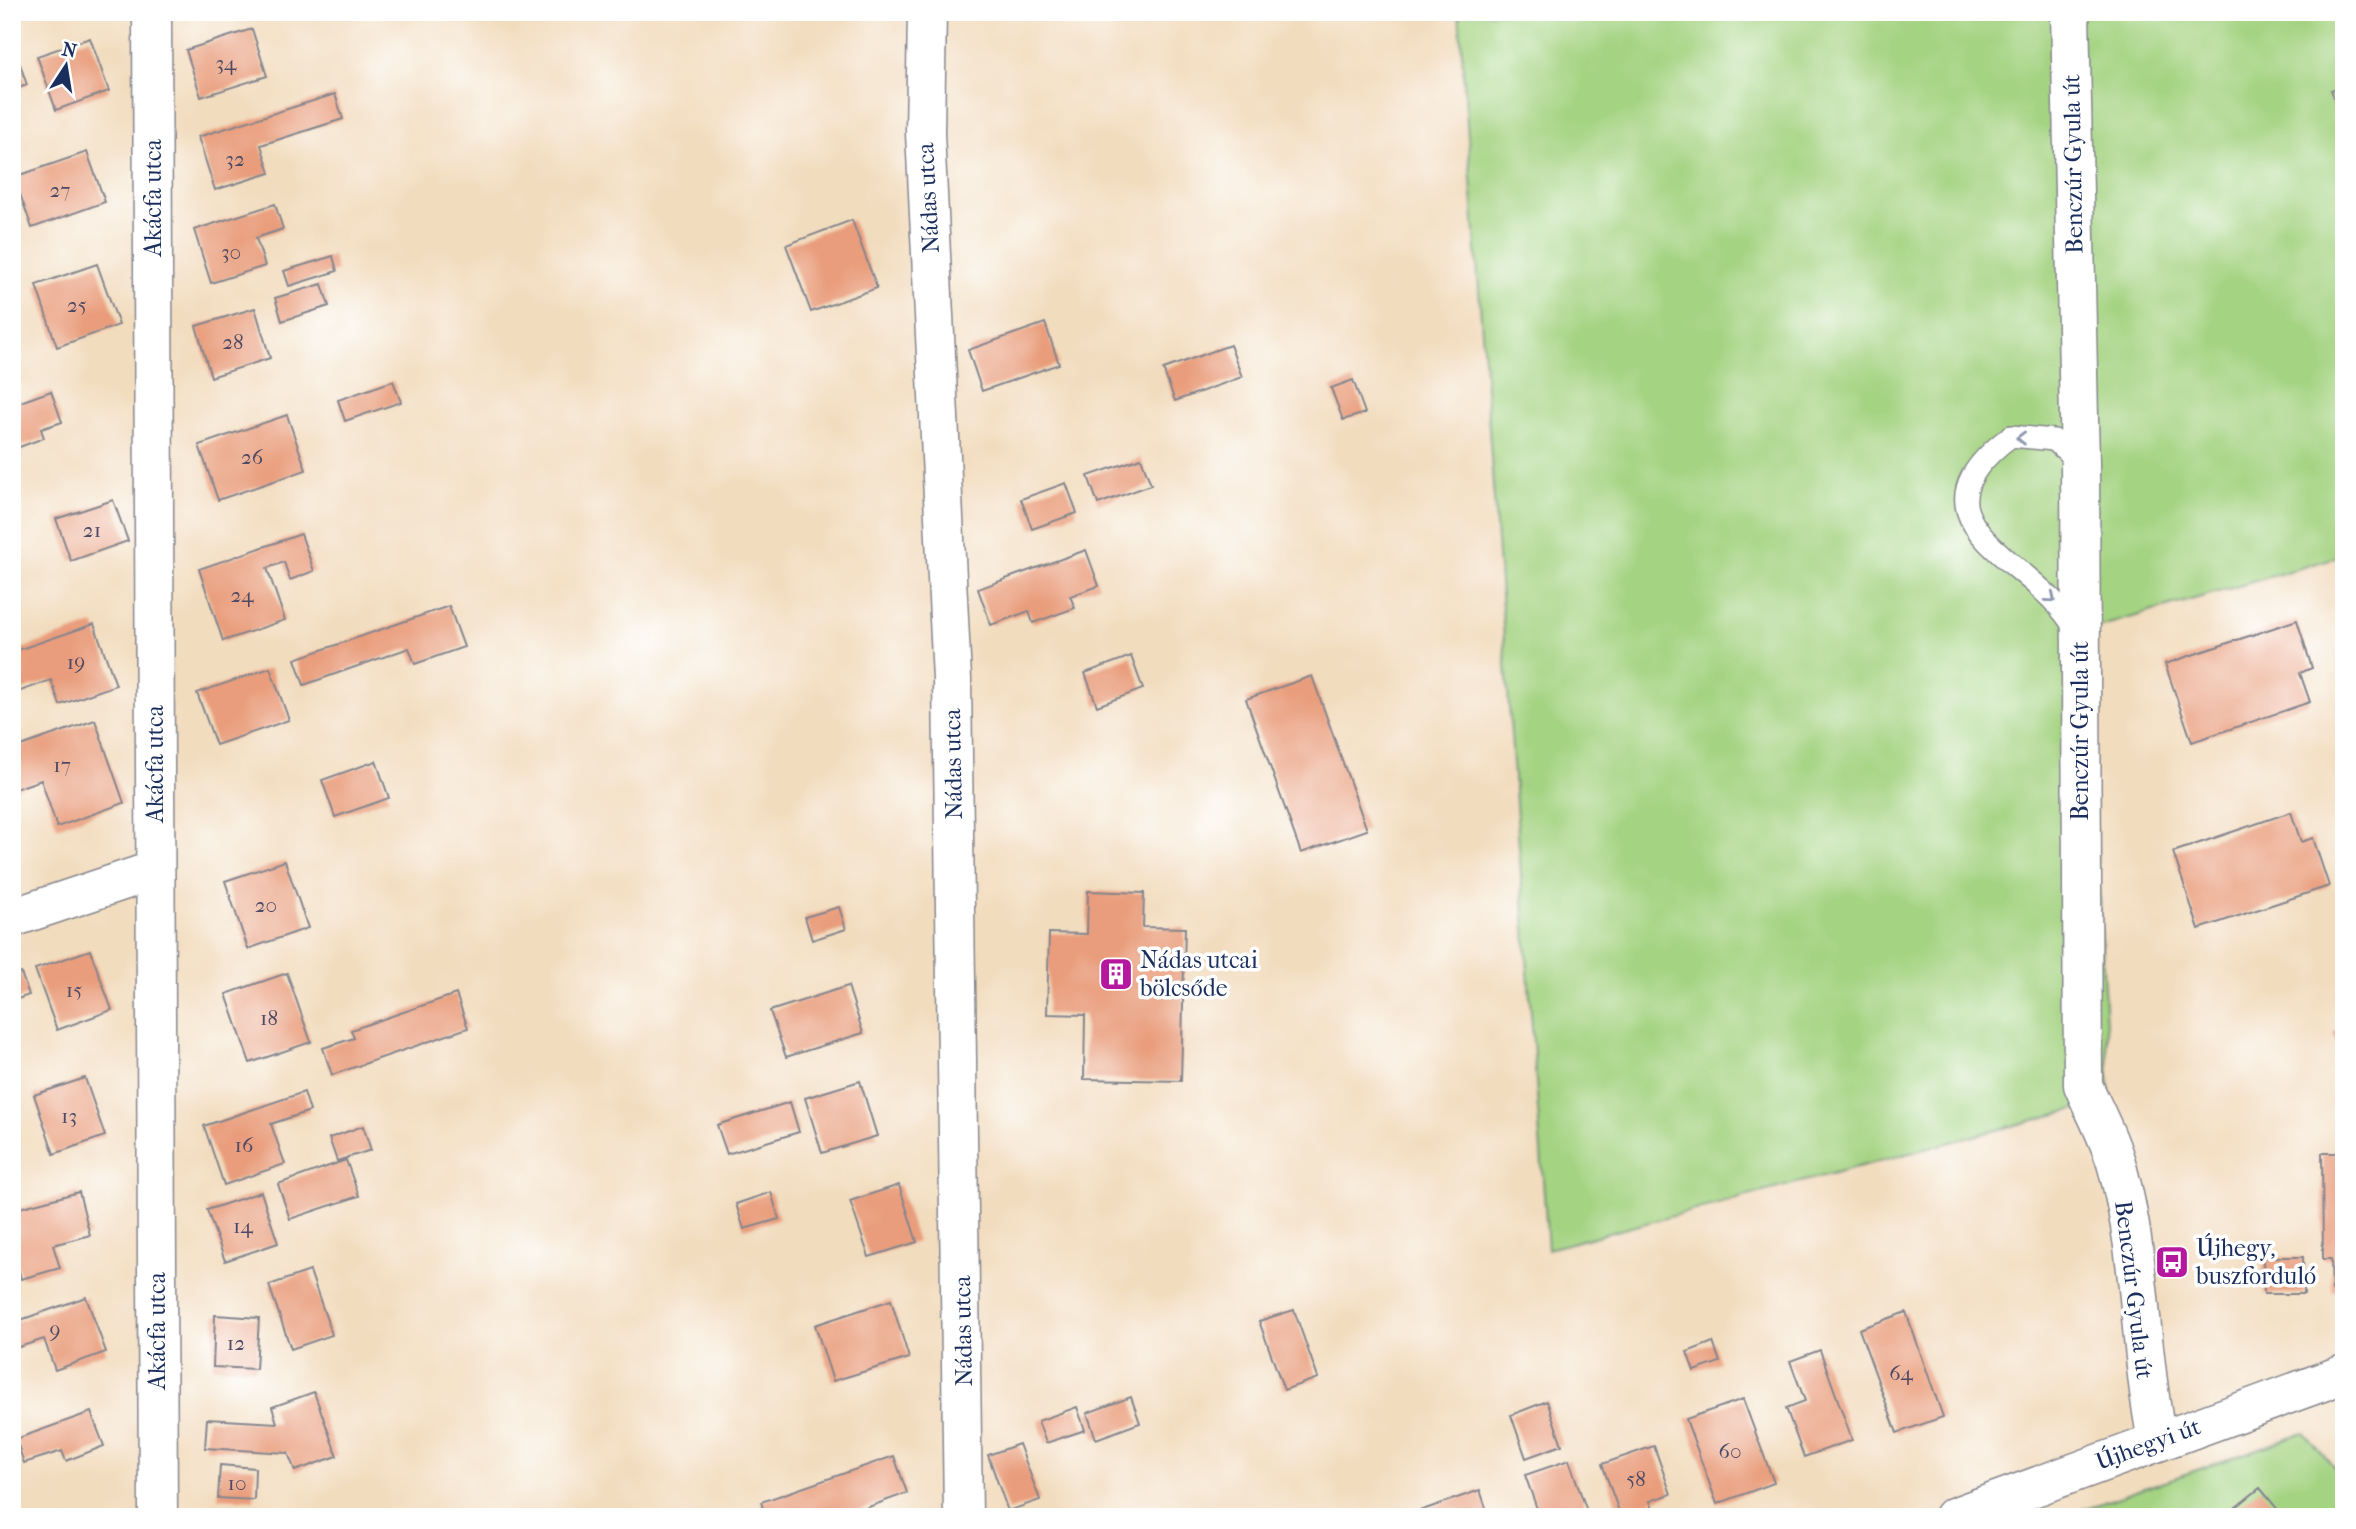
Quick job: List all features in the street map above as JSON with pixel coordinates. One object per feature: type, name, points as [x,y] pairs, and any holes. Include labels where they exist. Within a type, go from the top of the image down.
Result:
[{"type":"street","name":"Akácfa utca","points":[[152,12],[158,1517]]},
{"type":"street","name":"Nádas utca","points":[[927,12],[925,133],[952,693],[963,1517]]},
{"type":"street","name":"Benczúr Gyula út","points":[[2070,12],[2080,463],[2083,1085],[2118,1168],[2138,1277],[2145,1381],[2157,1440]]},
{"type":"street","points":[[12,918],[155,870]]},
{"type":"street","name":"Újhegyi út","points":[[1952,1517],[2344,1374]]},
{"type":"lane","points":[[2080,463],[2054,440],[2011,436],[1983,457],[1967,480],[1967,517],[1991,546],[2065,610],[2080,638]]},
{"type":"green space","points":[[1459,12],[2344,12],[2344,555],[2085,631],[2110,1100],[1548,1249]]},
{"type":"green space","points":[[2304,1433],[2344,1478],[2344,1517],[2061,1517]]},
{"type":"building","points":[[252,29],[267,76],[201,97],[186,50]]},
{"type":"building","points":[[90,38],[109,91],[56,110],[37,56]]},
{"type":"building","points":[[20,64],[27,85],[12,90],[12,67]]},
{"type":"building","points":[[2344,86],[2344,119],[2342,120],[2331,90]]},
{"type":"building","points":[[335,94],[343,119],[261,145],[270,173],[215,190],[198,137]]},
{"type":"building","points":[[87,152],[105,202],[32,228],[14,177]]},
{"type":"building","points":[[275,204],[283,229],[256,238],[265,266],[211,283],[194,230]]},
{"type":"building","points":[[852,220],[877,288],[811,312],[786,245]]},
{"type":"building","points":[[333,256],[337,271],[289,286],[284,271]]},
{"type":"building","points":[[97,264],[119,325],[57,347],[36,285]]},
{"type":"building","points":[[322,284],[329,306],[282,321],[275,298]]},
{"type":"building","points":[[255,308],[270,358],[211,377],[196,326]]},
{"type":"building","points":[[1045,323],[1059,364],[982,391],[968,350]]},
{"type":"building","points":[[1230,345],[1242,377],[1175,401],[1163,369]]},
{"type":"building","points":[[1353,380],[1365,413],[1343,420],[1331,388]]},
{"type":"building","points":[[393,381],[401,402],[345,421],[338,400]]},
{"type":"building","points":[[51,391],[62,422],[41,429],[44,438],[14,449],[12,405]]},
{"type":"building","points":[[287,415],[306,470],[218,500],[199,445]]},
{"type":"building","points":[[1141,458],[1151,485],[1098,504],[1088,476]]},
{"type":"building","points":[[1066,483],[1077,513],[1032,529],[1021,499]]},
{"type":"building","points":[[113,500],[128,541],[71,561],[56,519]]},
{"type":"building","points":[[301,534],[314,571],[290,580],[284,562],[267,568],[285,620],[223,641],[199,569]]},
{"type":"building","points":[[1086,550],[1099,586],[1070,596],[1075,608],[1033,623],[1029,611],[991,625],[978,589]]},
{"type":"building","points":[[449,606],[464,647],[415,664],[409,648],[304,685],[295,659]]},
{"type":"building","points":[[2297,620],[2312,668],[2300,673],[2310,702],[2192,742],[2165,664]]},
{"type":"building","points":[[94,624],[116,685],[60,705],[51,680],[12,694],[12,652]]},
{"type":"building","points":[[1131,656],[1143,689],[1097,706],[1085,673]]},
{"type":"building","points":[[270,668],[289,720],[216,745],[197,693]]},
{"type":"building","points":[[1312,676],[1367,830],[1301,853],[1246,699]]},
{"type":"building","points":[[95,720],[124,803],[57,827],[41,780],[12,790],[12,749]]},
{"type":"building","points":[[376,761],[389,798],[335,817],[322,780]]},
{"type":"building","points":[[2291,812],[2301,842],[2313,838],[2329,886],[2199,929],[2173,852]]},
{"type":"building","points":[[285,861],[308,928],[248,949],[225,881]]},
{"type":"building","name":"Nádas utcai bölcsőde","points":[[1088,891],[1144,893],[1143,927],[1185,928],[1181,1081],[1084,1079],[1085,1015],[1047,1014],[1049,933],[1087,934]]},
{"type":"building","points":[[839,907],[846,929],[812,940],[805,917]]},
{"type":"building","points":[[90,950],[112,1010],[57,1030],[35,969]]},
{"type":"building","points":[[21,973],[29,995],[12,1001],[12,976]]},
{"type":"building","points":[[287,973],[311,1042],[250,1063],[226,994]]},
{"type":"building","points":[[848,986],[863,1033],[786,1057],[770,1011]]},
{"type":"building","points":[[456,994],[468,1028],[332,1075],[323,1048],[354,1038],[351,1030]]},
{"type":"building","points":[[2344,1029],[2344,1061],[2333,1033]]},
{"type":"building","points":[[85,1078],[105,1136],[54,1154],[34,1095]]},
{"type":"building","points":[[860,1081],[877,1136],[822,1153],[805,1098]]},
{"type":"building","points":[[304,1092],[310,1111],[271,1124],[285,1164],[224,1185],[204,1126]]},
{"type":"building","points":[[790,1102],[799,1132],[727,1154],[717,1125]]},
{"type":"building","points":[[363,1126],[371,1150],[337,1161],[329,1138]]},
{"type":"building","points":[[2322,1153],[2344,1153],[2344,1291],[2332,1291],[2331,1259],[2323,1259]]},
{"type":"building","points":[[346,1160],[359,1196],[290,1219],[278,1184]]},
{"type":"building","points":[[899,1185],[917,1242],[869,1257],[850,1201]]},
{"type":"building","points":[[79,1192],[90,1235],[53,1245],[60,1268],[21,1279],[15,1256],[12,1256],[12,1210]]},
{"type":"building","points":[[261,1192],[278,1243],[225,1261],[207,1210]]},
{"type":"building","points":[[771,1192],[779,1219],[744,1229],[736,1204]]},
{"type":"building","points":[[2263,1257],[2303,1257],[2304,1294],[2264,1294]]},
{"type":"building","points":[[310,1271],[332,1335],[291,1349],[269,1285]]},
{"type":"building","points":[[86,1297],[106,1352],[55,1370],[44,1339],[16,1348],[12,1323]]},
{"type":"building","points":[[891,1300],[909,1358],[833,1381],[815,1325]]},
{"type":"building","points":[[1294,1310],[1318,1378],[1284,1390],[1259,1321]]},
{"type":"building","points":[[1906,1312],[1943,1417],[1897,1433],[1859,1329]]},
{"type":"building","points":[[215,1315],[259,1318],[256,1369],[213,1367]]},
{"type":"building","points":[[1713,1342],[1720,1362],[1694,1371],[1687,1352]]},
{"type":"building","points":[[1820,1350],[1852,1440],[1804,1457],[1786,1408],[1805,1401],[1790,1361]]},
{"type":"building","points":[[314,1392],[337,1456],[295,1471],[288,1453],[205,1448],[207,1419],[277,1423],[272,1407]]},
{"type":"building","points":[[1131,1397],[1140,1423],[1096,1439],[1087,1413]]},
{"type":"building","points":[[1743,1399],[1774,1483],[1717,1504],[1686,1419]]},
{"type":"building","points":[[1547,1401],[1562,1445],[1526,1458],[1511,1415]]},
{"type":"building","points":[[1077,1407],[1085,1430],[1046,1443],[1038,1421]]},
{"type":"building","points":[[91,1412],[104,1446],[66,1461],[62,1451],[24,1463],[16,1439]]},
{"type":"building","points":[[1019,1444],[1040,1500],[1008,1511],[988,1455]]},
{"type":"building","points":[[1654,1446],[1671,1494],[1650,1501],[1656,1517],[1621,1517],[1602,1464]]},
{"type":"building","points":[[894,1456],[907,1493],[841,1517],[766,1517],[761,1502]]},
{"type":"building","points":[[1569,1460],[1589,1517],[1540,1517],[1525,1475]]},
{"type":"building","points":[[220,1465],[255,1468],[254,1500],[218,1498]]},
{"type":"building","points":[[2260,1488],[2284,1517],[2241,1517],[2235,1508]]},
{"type":"building","points":[[1480,1490],[1489,1517],[1405,1517],[1405,1516]]},
{"type":"place","name":"Nádas utcai bölcsőde","points":[[1116,974]]},
{"type":"place","name":"Újhegy, buszforduló","points":[[2172,1262]]}]
